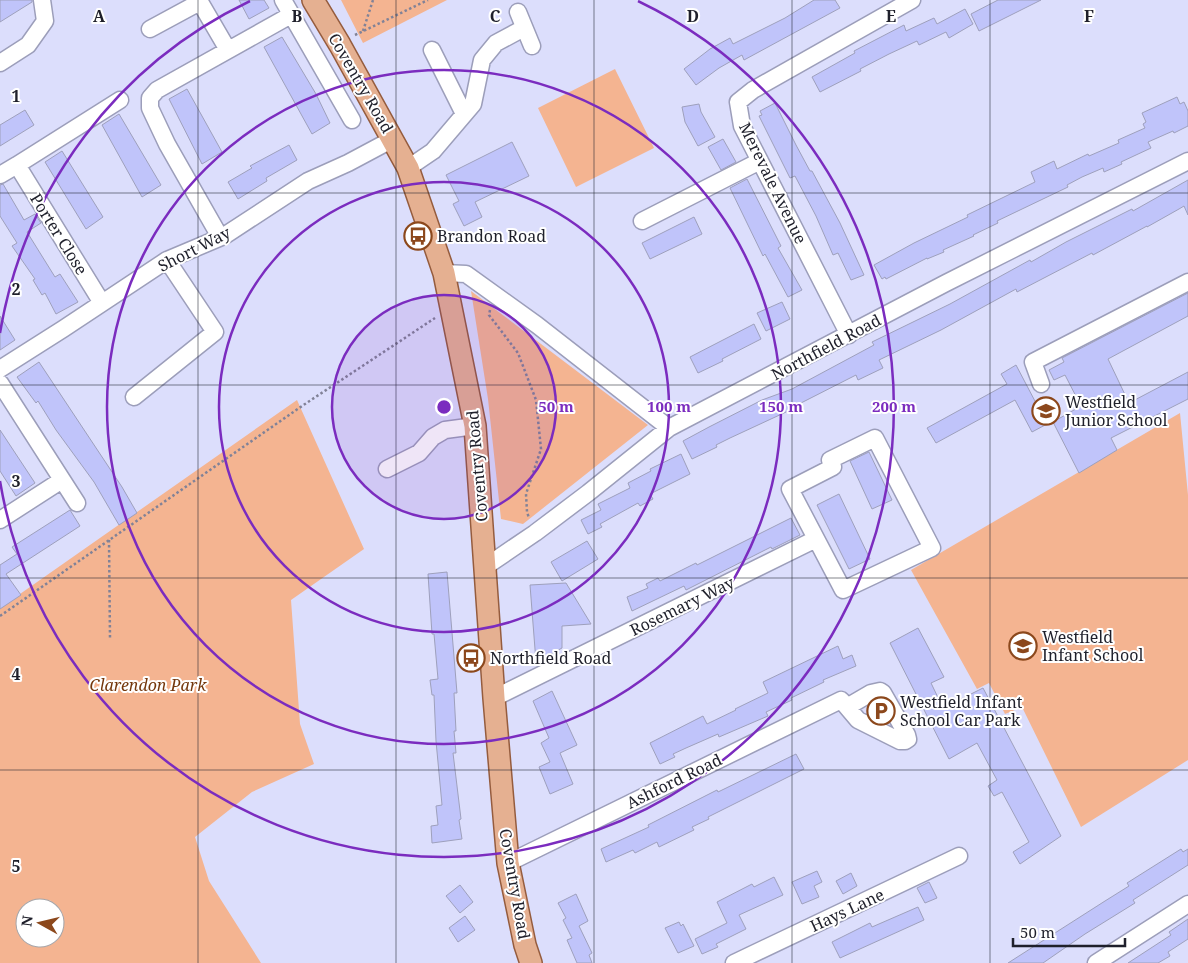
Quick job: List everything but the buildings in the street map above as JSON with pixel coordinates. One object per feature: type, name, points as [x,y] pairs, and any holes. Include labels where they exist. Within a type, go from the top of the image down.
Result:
[{"type":"main road","name":"Coventry Road","points":[[313,0],[408,168],[444,273],[476,426],[494,698],[508,863],[525,945],[531,963]]},
{"type":"street","points":[[0,62],[28,45],[45,21],[42,0]]},
{"type":"street","points":[[283,0],[352,120]]},
{"type":"street","name":"Merevale Avenue","points":[[849,335],[742,126],[738,102],[753,90],[912,0]]},
{"type":"street","points":[[150,29],[200,2],[228,50]]},
{"type":"street","points":[[518,12],[532,46]]},
{"type":"street","points":[[220,237],[167,144],[150,108],[150,98],[157,90],[291,15]]},
{"type":"street","points":[[408,168],[433,150],[473,104],[482,60],[496,42],[524,28]]},
{"type":"street","points":[[432,50],[464,114]]},
{"type":"street","points":[[0,175],[120,100]]},
{"type":"street","name":"Short Way","points":[[0,369],[167,260],[220,237],[308,181],[348,163],[393,139]]},
{"type":"street","points":[[642,221],[760,161]]},
{"type":"street","name":"Northfield Road","points":[[485,567],[588,494],[669,428],[946,283],[1188,161]]},
{"type":"street","name":"Porter Close","points":[[16,165],[102,303]]},
{"type":"street","points":[[134,398],[215,332],[167,260]]},
{"type":"street","points":[[444,273],[466,274],[537,325],[669,428]]},
{"type":"street","points":[[1040,384],[1033,362],[1188,282]]},
{"type":"street","points":[[0,383],[77,503]]},
{"type":"street","points":[[387,469],[419,453],[433,437],[444,430],[476,426]]},
{"type":"street","points":[[875,438],[932,548],[843,590],[816,539],[790,489],[833,467],[830,460],[875,438]]},
{"type":"street","points":[[0,520],[62,480]]},
{"type":"street","name":"Rosemary Way","points":[[494,698],[816,539]]},
{"type":"street","name":"Ashford Road","points":[[508,863],[848,703],[871,693],[880,691],[883,693],[908,739],[900,742],[858,720],[848,703]]},
{"type":"street","name":"Hays Lane","points":[[734,963],[959,856]]},
{"type":"street","points":[[1096,963],[1188,904]]},
{"type":"path","points":[[364,31],[373,0]]},
{"type":"path","points":[[340,45],[364,31],[428,0]]},
{"type":"path","points":[[494,294],[489,315],[518,353],[536,400],[541,449],[526,494],[527,512],[535,533]]},
{"type":"path","points":[[0,616],[302,406],[451,307]]},
{"type":"path","points":[[109,540],[110,638]]},
{"type":"green space","points":[[341,0],[447,0],[363,43]]},
{"type":"green space","points":[[615,69],[654,148],[576,187],[538,108]]},
{"type":"green space","points":[[471,291],[648,425],[523,524],[501,519],[488,399]]},
{"type":"green space","name":"Clarendon Park","points":[[297,400],[364,549],[291,600],[300,724],[314,764],[252,792],[195,837],[209,881],[261,963],[0,963],[0,608]]},
{"type":"green space","name":"Westfield Infant School","points":[[1180,413],[1188,495],[1188,760],[1081,827],[1022,707],[1005,714],[989,683],[977,689],[911,570]]},
{"type":"place","name":"Brandon Road","points":[[418,236]]},
{"type":"place","name":"Westfield Junior School","points":[[1046,411]]},
{"type":"place","name":"Westfield Infant School","points":[[1023,646]]},
{"type":"place","name":"Northfield Road","points":[[471,658]]},
{"type":"place","name":"Westfield Infant School Car Park","points":[[881,711]]}]
